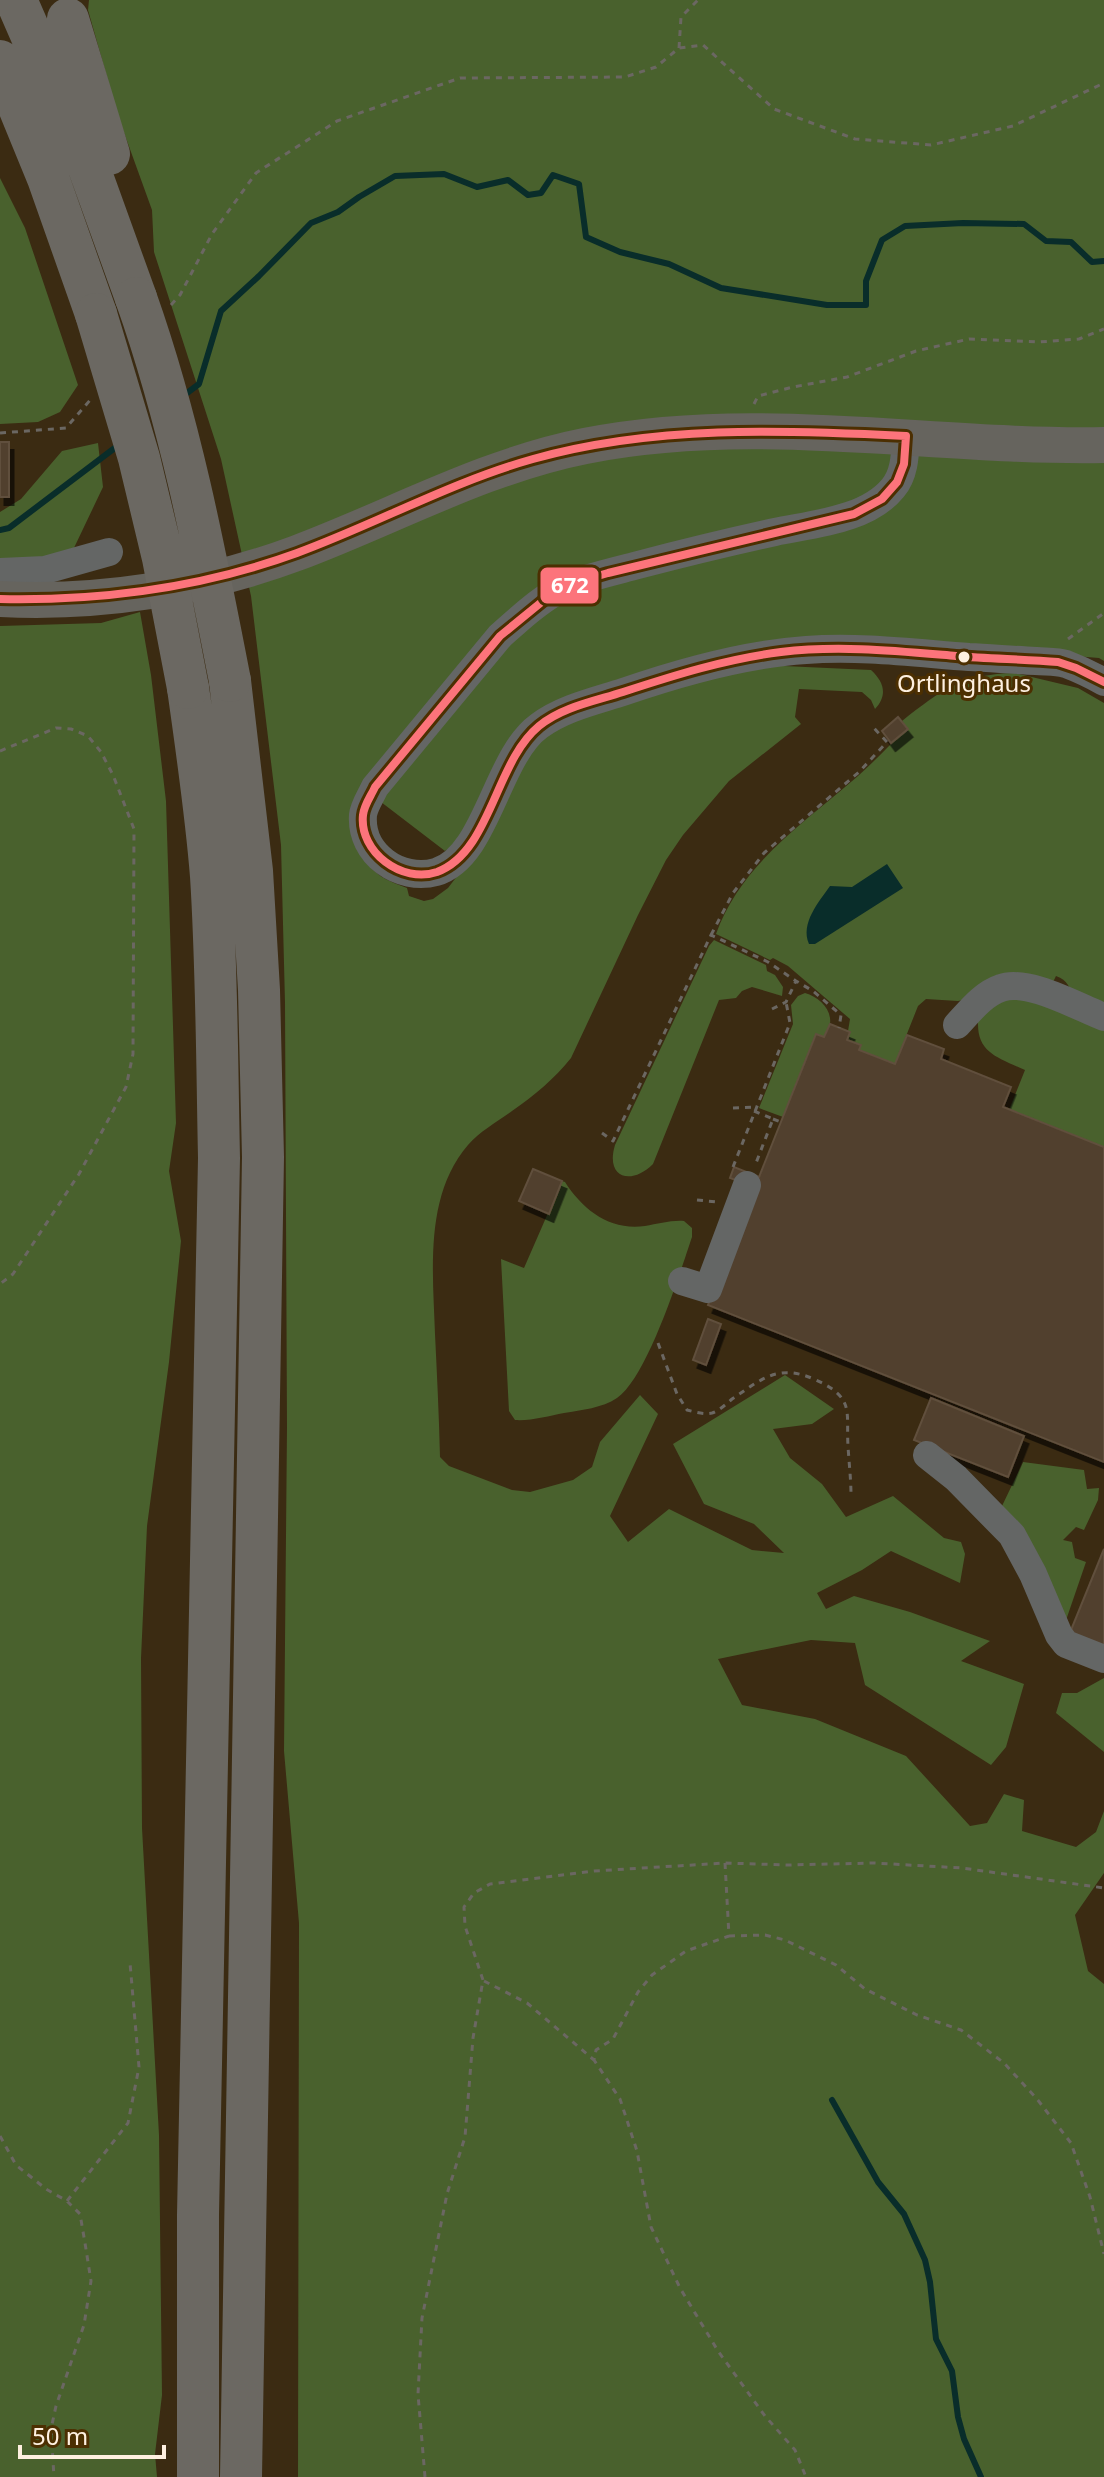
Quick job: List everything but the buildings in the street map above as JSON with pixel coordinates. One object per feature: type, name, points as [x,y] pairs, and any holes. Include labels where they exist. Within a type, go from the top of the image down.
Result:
[{"type":"highway","points":[[16,0],[152,302]]},
{"type":"highway","points":[[65,5],[140,251],[152,302],[153,348],[204,549],[230,681],[252,871],[259,990],[263,1157],[241,2477]]},
{"type":"highway","points":[[0,61],[48,178],[96,314],[139,458],[163,558],[188,688],[201,777],[210,875],[219,1158],[198,2215],[198,2477]]},
{"type":"highway","points":[[0,136],[17,166],[64,287],[96,314]]},
{"type":"main road","points":[[0,599],[62,600],[137,594],[242,571],[295,554],[485,475],[535,458],[639,438],[737,431],[1104,445]]},
{"type":"street","points":[[906,436],[898,480],[892,490],[864,509],[844,517],[693,550],[586,579],[558,591],[524,614],[500,636],[375,787],[363,812],[364,832],[372,849],[383,861],[398,870],[420,874],[439,871],[459,857],[474,837],[510,763],[524,740],[538,726],[566,711],[639,686],[714,666],[768,654],[855,649],[1063,663],[1104,682]]},
{"type":"street","points":[[0,572],[45,570],[109,552]]},
{"type":"street","points":[[957,1025],[984,998],[1012,985],[1037,990],[1104,1017]]},
{"type":"street","points":[[682,1281],[708,1289],[743,1178]]},
{"type":"street","points":[[927,1455],[956,1478],[1012,1535],[1066,1644],[1104,1659]]},
{"type":"path","points":[[679,48],[681,17],[698,0]]},
{"type":"path","points":[[152,302],[180,295],[212,234],[256,173],[337,121],[460,78],[625,77],[656,67],[679,48],[703,45],[774,109],[855,139],[931,145],[999,130],[1027,120],[1104,83]]},
{"type":"path","points":[[737,431],[758,396],[847,377],[916,351],[969,339],[1039,342],[1079,339],[1104,329]]},
{"type":"path","points":[[0,433],[66,428],[97,392]]},
{"type":"path","points":[[1058,646],[1104,613]]},
{"type":"path","points":[[602,1133],[613,1141],[733,893],[764,853],[859,772],[887,742],[872,726]]},
{"type":"path","points":[[0,751],[56,728],[71,729],[88,736],[113,775],[134,829],[135,877],[133,1054],[126,1087],[79,1174],[13,1274],[0,1284]]},
{"type":"path","points":[[711,935],[768,962],[813,991],[841,1015],[839,1028]]},
{"type":"path","points":[[743,1178],[755,1109],[790,1023],[786,1002],[796,981]]},
{"type":"path","points":[[772,1009],[786,1002]]},
{"type":"path","points":[[733,1108],[755,1109],[781,1122]]},
{"type":"path","points":[[743,1178],[773,1119]]},
{"type":"path","points":[[697,1200],[719,1202]]},
{"type":"path","points":[[658,1343],[677,1394],[687,1410],[701,1414],[713,1413],[768,1376],[784,1371],[799,1373],[839,1394],[849,1414],[851,1496]]},
{"type":"path","points":[[425,2477],[418,2394],[422,2318],[447,2194],[465,2137],[473,2038],[483,1980],[465,1926],[464,1907],[474,1893],[490,1884],[594,1871],[725,1863],[874,1863],[962,1868],[1104,1888]]},
{"type":"path","points":[[725,1863],[729,1936]]},
{"type":"path","points":[[594,2060],[596,2050],[613,2039],[638,1992],[652,1975],[686,1951],[729,1936],[765,1935],[785,1940],[836,1965],[865,1989],[917,2015],[961,2030],[1004,2063],[1071,2143],[1090,2197],[1104,2254]]},
{"type":"path","points":[[67,2201],[128,2123],[139,2067],[130,1963]]},
{"type":"path","points":[[483,1980],[527,2003],[594,2060],[620,2099],[637,2151],[651,2227],[680,2288],[718,2351],[765,2416],[795,2450],[806,2477]]},
{"type":"path","points":[[0,2136],[16,2165],[67,2201],[80,2214],[91,2281],[84,2325],[51,2429],[54,2477]]},
{"type":"green space","points":[[89,0],[1104,0],[1104,661],[1099,658],[827,636],[775,641],[672,669],[548,709],[526,724],[505,750],[459,841],[445,851],[364,789],[353,823],[356,845],[368,865],[384,878],[407,888],[409,896],[424,901],[433,899],[448,888],[480,846],[525,758],[539,741],[560,725],[606,706],[762,665],[871,670],[879,679],[883,694],[875,709],[862,692],[799,689],[795,717],[801,724],[729,781],[666,860],[571,1058],[536,1093],[473,1140],[454,1165],[444,1187],[434,1235],[440,1457],[449,1466],[512,1490],[530,1492],[573,1480],[592,1467],[600,1442],[640,1395],[658,1414],[610,1516],[628,1542],[669,1509],[752,1550],[784,1553],[754,1524],[704,1504],[673,1444],[785,1375],[834,1409],[812,1424],[773,1429],[790,1458],[822,1484],[846,1517],[893,1496],[944,1538],[961,1542],[965,1554],[960,1583],[891,1551],[817,1593],[826,1609],[854,1596],[910,1612],[990,1641],[961,1661],[1024,1684],[1006,1747],[991,1765],[865,1685],[855,1643],[811,1640],[718,1659],[742,1705],[815,1719],[906,1756],[970,1826],[987,1823],[1004,1794],[1024,1800],[1022,1831],[1076,1847],[1096,1832],[1104,1811],[1104,1873],[1075,1915],[1088,1971],[1104,1984],[1104,2477],[298,2477],[299,1923],[284,1751],[287,1427],[281,845],[251,596],[221,459],[154,252],[152,210],[118,116],[88,10]]},
{"type":"green space","points":[[0,178],[25,228],[78,385],[60,412],[38,422],[0,424]]},
{"type":"green space","points":[[98,443],[103,487],[73,550],[28,564],[0,563],[0,512],[21,499],[62,451]]},
{"type":"green space","points":[[140,612],[166,801],[176,1123],[169,1171],[181,1241],[169,1362],[147,1526],[141,1658],[142,1828],[159,2135],[162,2395],[155,2454],[157,2477],[0,2477],[0,626],[101,623]]},
{"type":"green space","points":[[1015,673],[1078,688],[1104,703],[1104,1011],[1074,999],[1066,982],[1056,976],[1053,982],[958,1001],[926,999],[918,1006],[895,1064],[859,1050],[861,1045],[847,1040],[850,1019],[788,966],[716,934],[741,886],[758,865],[907,729],[902,721],[941,692],[967,680]]},
{"type":"green space","points":[[714,940],[766,965],[767,971],[775,975],[783,987],[782,996],[752,987],[736,998],[719,1000],[653,1164],[636,1175],[622,1175],[614,1165],[615,1145]]},
{"type":"green space","points":[[1006,990],[1104,1022],[1104,1147],[1009,1110],[1025,1070],[988,1050],[979,1036],[978,1025],[979,1012]]},
{"type":"green space","points":[[805,993],[824,1004],[830,1024],[783,1117],[759,1108],[793,1024],[791,1005]]},
{"type":"green space","points":[[562,1181],[589,1210],[609,1222],[632,1227],[684,1221],[692,1228],[692,1237],[651,1348],[628,1387],[617,1398],[598,1406],[515,1420],[509,1411],[501,1259],[524,1268]]},
{"type":"green space","points":[[1023,1462],[1084,1470],[1087,1489],[1099,1488],[1098,1500],[1084,1530],[1076,1527],[1063,1540],[1072,1542],[1075,1558],[1086,1562],[1064,1626],[1002,1506]]},
{"type":"green space","points":[[1104,1678],[1104,1752],[1056,1713],[1062,1693],[1077,1693]]},
{"type":"water","points":[[887,864],[903,888],[815,944],[809,944],[809,921],[830,886],[852,887]]},
{"type":"waterway","points":[[183,396],[199,384],[221,311],[311,223],[338,212],[395,176],[444,174],[477,187],[508,180],[528,195],[541,193],[553,175],[579,184],[586,237],[620,252],[669,264],[721,288],[827,305],[866,305],[866,281],[882,240],[905,226],[1024,224],[1046,241],[1071,242],[1092,262],[1104,261]]},
{"type":"waterway","points":[[0,530],[9,528],[120,444]]},
{"type":"waterway","points":[[832,2100],[878,2182],[904,2214],[925,2260],[936,2339],[952,2371],[964,2439],[981,2477]]},
{"type":"transit line","name":"672","points":[[0,599],[113,595],[224,575],[297,553],[503,468],[579,448],[625,440],[718,432],[906,436]]},
{"type":"transit line","name":"672","points":[[906,436],[904,464],[897,482],[882,499],[854,514],[608,573],[577,582],[549,596],[500,636],[375,787],[363,815],[364,829],[375,852],[397,869],[424,875],[437,872],[455,861],[470,846],[512,761],[524,742],[548,719],[579,705],[721,663],[803,650],[868,650],[1058,662],[1104,682]]},
{"type":"place","name":"Ortlinghaus","points":[[964,657]]}]
